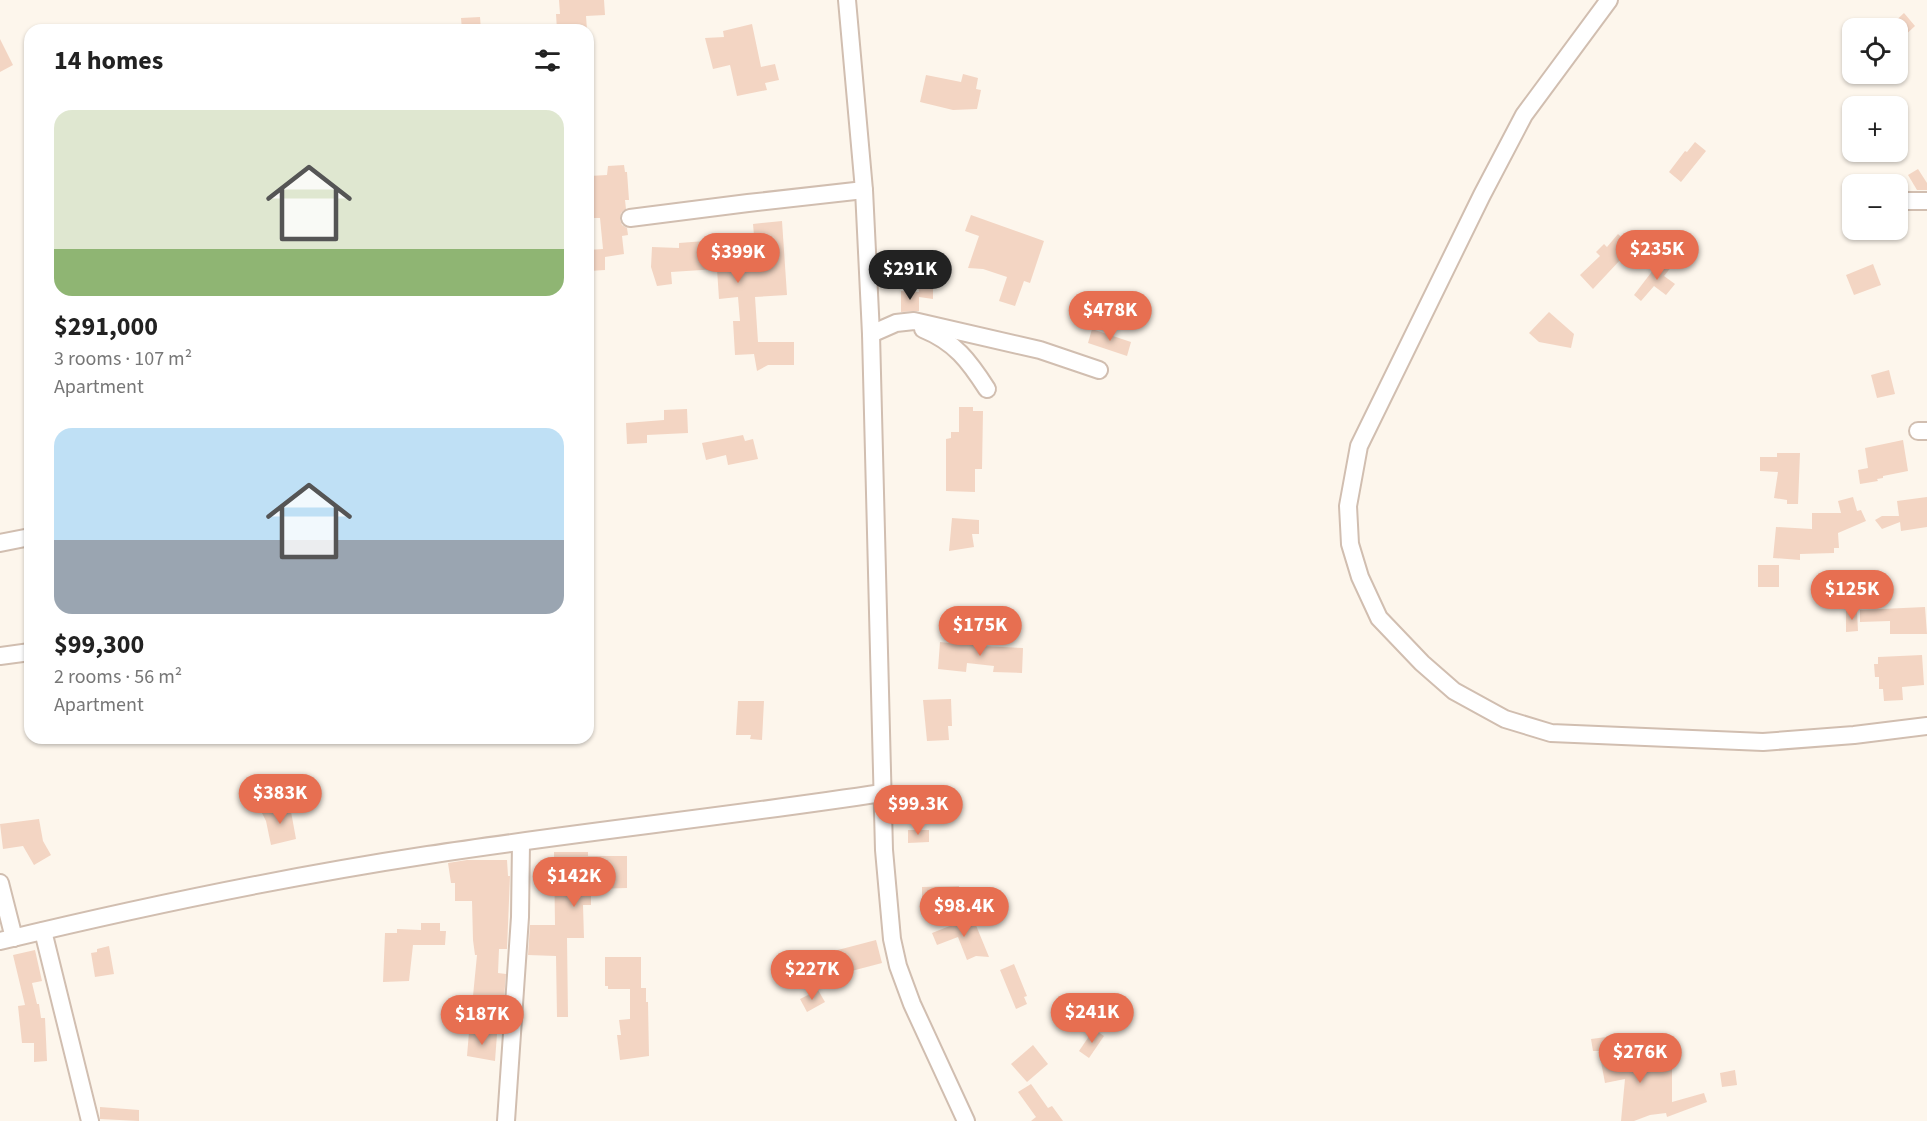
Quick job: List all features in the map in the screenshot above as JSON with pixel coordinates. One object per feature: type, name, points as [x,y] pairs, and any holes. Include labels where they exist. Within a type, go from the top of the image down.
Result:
[{"type":"street","points":[[847,0],[864,190],[871,334],[882,793],[887,898],[898,966],[912,1004],[966,1121]]},
{"type":"street","points":[[1610,0],[1524,115],[1482,195],[1359,446],[1348,506],[1350,544],[1360,577],[1379,618],[1422,663],[1454,691],[1505,719],[1551,732],[1763,742],[1854,735],[1927,726]]},
{"type":"street","points":[[630,218],[864,190]]},
{"type":"street","points":[[1908,201],[1927,201]]},
{"type":"street","points":[[871,334],[896,322],[914,321],[1029,348],[1100,370]]},
{"type":"street","points":[[896,322],[915,326],[950,344],[968,360],[987,389]]},
{"type":"street","points":[[0,543],[24,538]]},
{"type":"street","points":[[0,657],[24,652]]},
{"type":"street","points":[[0,883],[7,939],[166,902],[427,855],[744,814],[882,793]]},
{"type":"street","points":[[507,1121],[520,917],[521,843]]},
{"type":"street","points":[[43,931],[90,1121]]},
{"type":"building","points":[[559,0],[604,0],[605,15],[586,16],[587,24],[557,24],[556,14],[560,14]]},
{"type":"building","points":[[1904,13],[1915,26],[1908,32],[1908,18],[1899,18]]},
{"type":"building","points":[[480,17],[481,24],[462,24],[461,18]]},
{"type":"building","points":[[752,24],[761,67],[775,64],[779,80],[765,83],[767,90],[737,96],[730,65],[713,69],[705,38],[724,37],[723,31]]},
{"type":"building","points":[[0,39],[13,65],[0,72]]},
{"type":"building","points":[[963,74],[978,78],[976,89],[981,90],[977,109],[953,110],[920,102],[926,75],[961,82]]},
{"type":"building","points":[[1695,142],[1706,151],[1681,182],[1669,172]]},
{"type":"building","points":[[624,165],[625,172],[627,172],[629,200],[625,200],[626,209],[621,213],[620,219],[622,225],[627,228],[628,235],[622,236],[624,254],[605,257],[605,270],[594,271],[594,250],[603,249],[600,218],[594,218],[594,176],[607,175],[608,166]]},
{"type":"building","points":[[1918,169],[1927,183],[1927,190],[1917,190],[1908,175]]},
{"type":"building","points":[[971,215],[1044,241],[1030,283],[1024,281],[1015,306],[999,301],[1007,277],[983,269],[968,268],[979,236],[965,231]]},
{"type":"building","points":[[782,221],[787,295],[755,297],[758,342],[794,342],[794,365],[768,365],[757,371],[754,354],[735,355],[733,321],[740,321],[738,297],[719,299],[717,269],[671,272],[672,284],[657,286],[651,267],[652,247],[679,248],[679,243],[705,241],[706,251],[755,247],[753,224]]},
{"type":"building","points":[[1618,234],[1634,249],[1624,260],[1622,258],[1593,289],[1580,275],[1600,256],[1596,252],[1604,244],[1607,247]]},
{"type":"building","points":[[1663,257],[1672,266],[1664,276],[1675,284],[1666,295],[1654,286],[1641,301],[1634,295]]},
{"type":"building","points":[[918,263],[942,263],[942,280],[938,280],[938,286],[933,286],[933,299],[919,297]]},
{"type":"building","points":[[1873,264],[1881,285],[1854,295],[1846,275]]},
{"type":"building","points":[[901,291],[919,292],[919,311],[901,312]]},
{"type":"building","points":[[1549,312],[1574,334],[1571,348],[1539,342],[1529,333]]},
{"type":"building","points":[[1092,329],[1131,342],[1127,356],[1088,343]]},
{"type":"building","points":[[1889,370],[1895,394],[1877,398],[1871,375]]},
{"type":"building","points":[[959,407],[973,407],[973,411],[983,411],[982,469],[975,469],[975,492],[946,491],[946,439],[951,438],[951,432],[959,432]]},
{"type":"building","points":[[687,409],[688,433],[647,435],[647,443],[627,444],[626,423],[664,420],[664,410]]},
{"type":"building","points":[[743,435],[745,441],[753,439],[758,459],[728,465],[726,455],[706,460],[702,443]]},
{"type":"building","points":[[1903,440],[1908,471],[1883,476],[1877,479],[1878,481],[1860,484],[1858,470],[1868,468],[1865,448]]},
{"type":"building","points":[[1777,453],[1800,453],[1798,504],[1787,504],[1787,500],[1774,498],[1778,472],[1760,471],[1760,457],[1777,457]]},
{"type":"building","points":[[1853,497],[1857,511],[1861,510],[1866,521],[1838,533],[1839,548],[1834,548],[1834,553],[1800,554],[1800,560],[1773,558],[1776,527],[1812,529],[1812,513],[1841,513],[1838,501]]},
{"type":"building","points":[[1927,497],[1927,527],[1901,531],[1900,522],[1882,529],[1875,520],[1882,516],[1899,516],[1897,501]]},
{"type":"building","points":[[952,518],[979,520],[979,534],[972,534],[974,547],[949,551]]},
{"type":"building","points":[[1758,565],[1779,565],[1779,587],[1758,587]]},
{"type":"building","points":[[1925,607],[1927,634],[1890,634],[1890,621],[1860,622],[1860,610]]},
{"type":"building","points":[[1846,611],[1857,611],[1858,631],[1846,632]]},
{"type":"building","points":[[967,641],[981,643],[981,646],[1023,648],[1022,673],[993,672],[994,666],[967,663],[966,672],[938,669],[940,642],[967,645]]},
{"type":"building","points":[[1922,655],[1924,685],[1902,687],[1903,700],[1884,701],[1883,689],[1879,689],[1879,677],[1875,677],[1874,664],[1878,664],[1878,657]]},
{"type":"building","points":[[951,699],[952,726],[948,726],[949,740],[927,741],[923,700]]},
{"type":"building","points":[[738,701],[764,701],[762,740],[750,739],[751,735],[736,735]]},
{"type":"building","points":[[952,802],[952,820],[924,821],[924,803]]},
{"type":"building","points":[[290,806],[296,839],[271,845],[266,821],[261,811]]},
{"type":"building","points":[[39,819],[43,841],[51,855],[34,865],[23,846],[3,849],[0,824]]},
{"type":"building","points":[[908,830],[929,830],[929,842],[908,843]]},
{"type":"building","points":[[554,852],[588,852],[588,856],[627,856],[627,888],[591,889],[591,905],[583,905],[584,938],[567,938],[568,1017],[557,1017],[556,956],[528,955],[530,925],[555,925]]},
{"type":"building","points":[[467,860],[507,860],[508,876],[510,876],[507,949],[499,949],[498,973],[506,974],[504,999],[473,996],[477,955],[475,955],[473,940],[472,901],[455,901],[455,883],[451,883],[448,863]]},
{"type":"building","points":[[959,886],[960,900],[922,900],[922,887]]},
{"type":"building","points":[[973,918],[989,957],[976,956],[967,960],[958,937],[937,945],[932,933]]},
{"type":"building","points":[[421,923],[440,923],[440,931],[446,931],[445,945],[413,945],[409,981],[383,982],[385,933],[397,933],[397,929],[421,930]]},
{"type":"building","points":[[876,940],[882,963],[840,974],[834,951]]},
{"type":"building","points":[[109,946],[114,974],[95,977],[91,953]]},
{"type":"building","points":[[35,950],[42,981],[32,983],[41,1018],[45,1018],[47,1061],[34,1062],[34,1043],[22,1043],[18,1006],[25,1005],[13,955]]},
{"type":"building","points":[[605,957],[641,957],[641,988],[646,988],[646,1002],[648,1002],[649,1056],[620,1060],[617,1035],[621,1035],[619,1020],[630,1019],[630,989],[608,989],[608,986],[605,986]]},
{"type":"building","points":[[1014,964],[1027,996],[1024,997],[1027,1004],[1016,1009],[1000,970]]},
{"type":"building","points":[[818,990],[825,1002],[807,1012],[800,999]]},
{"type":"building","points":[[1094,1029],[1104,1036],[1089,1058],[1079,1051]]},
{"type":"building","points":[[469,1032],[497,1034],[495,1061],[467,1056]]},
{"type":"building","points":[[1622,1035],[1630,1071],[1660,1070],[1660,1067],[1672,1067],[1672,1102],[1704,1093],[1707,1102],[1667,1117],[1666,1113],[1650,1115],[1634,1121],[1621,1121],[1625,1079],[1605,1083],[1599,1051],[1593,1051],[1591,1039]]},
{"type":"building","points":[[1033,1045],[1048,1064],[1027,1082],[1011,1064]]},
{"type":"building","points":[[1735,1070],[1737,1085],[1722,1087],[1720,1073]]},
{"type":"building","points":[[1031,1084],[1048,1108],[1052,1106],[1063,1121],[1031,1121],[1036,1117],[1018,1092]]},
{"type":"building","points":[[100,1107],[139,1110],[139,1121],[100,1119]]}]
